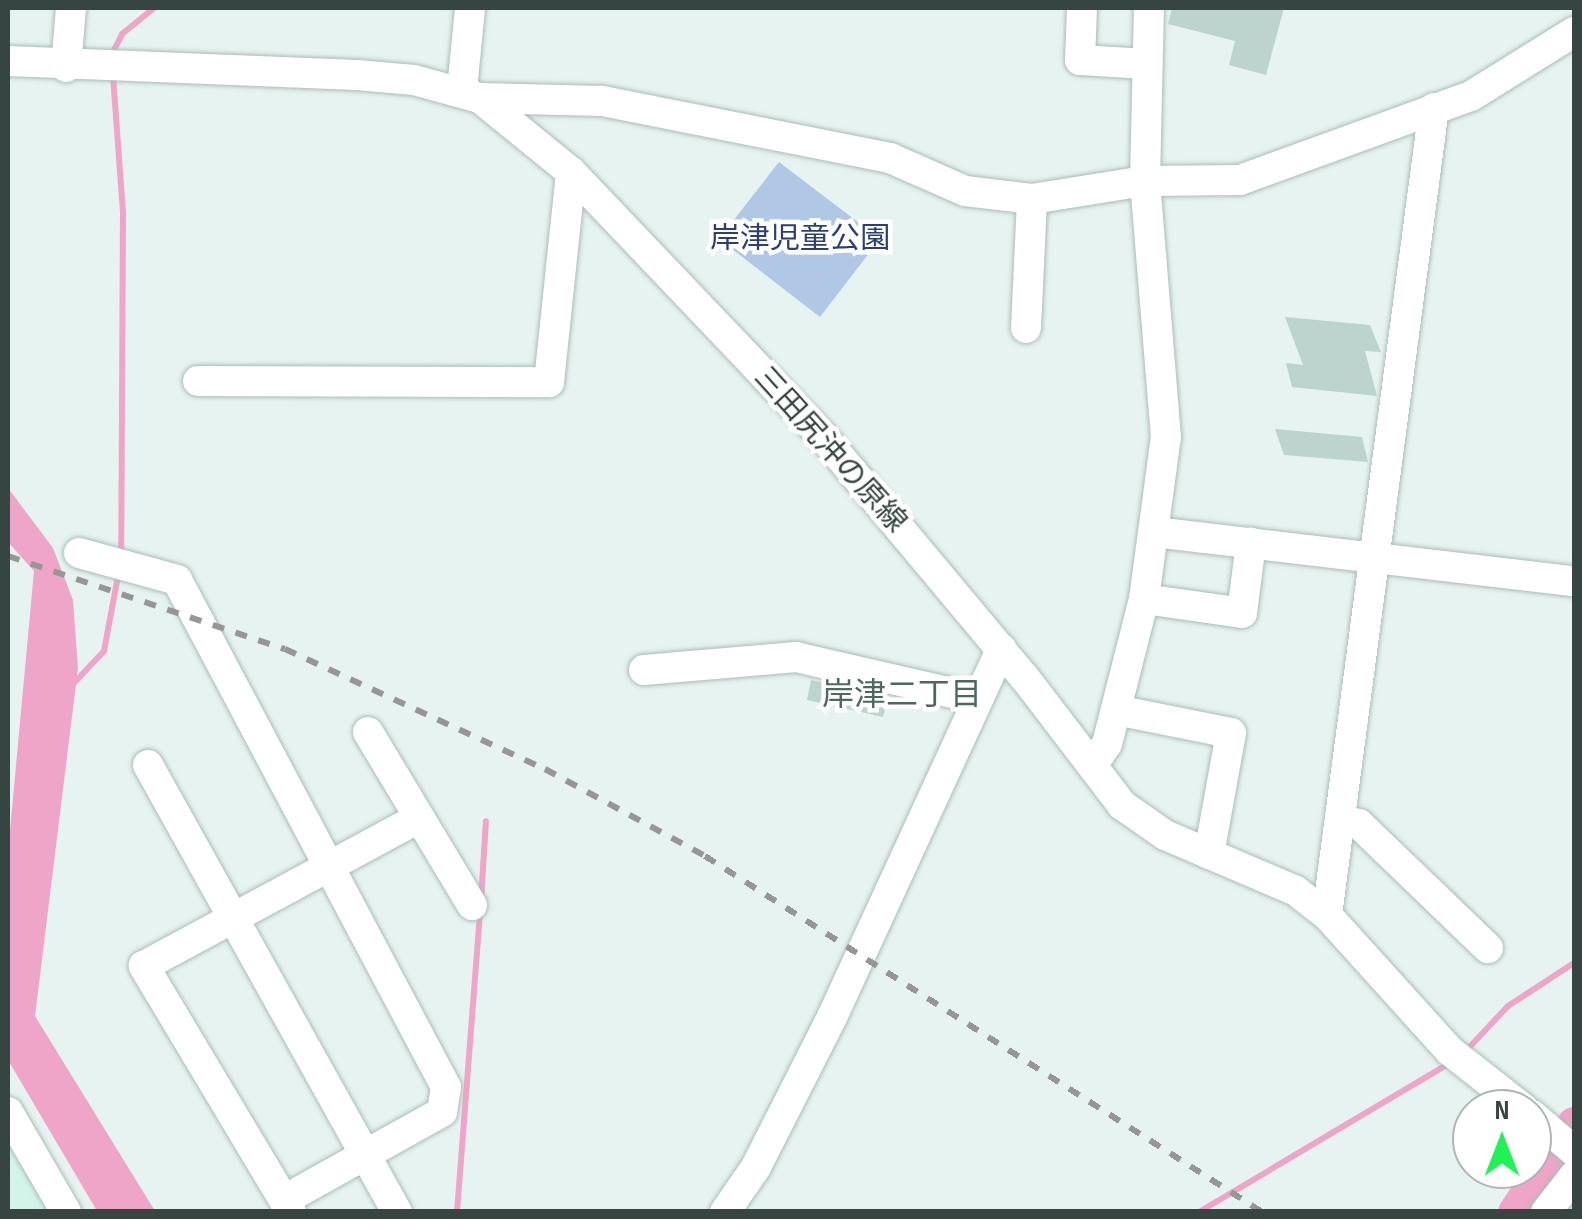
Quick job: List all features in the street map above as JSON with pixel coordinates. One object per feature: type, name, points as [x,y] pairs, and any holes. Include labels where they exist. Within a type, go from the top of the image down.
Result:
[{"type":"street","points":[[66,68],[72,8]]},
{"type":"street","points":[[470,8],[471,94]]},
{"type":"street","points":[[1082,8],[1080,60],[1147,64]]},
{"type":"street","points":[[1094,762],[1116,710],[1144,599],[1166,437],[1145,181],[1149,8]]},
{"type":"street","points":[[8,61],[66,68],[357,76],[471,94],[602,101],[890,158],[965,191],[1032,200],[1145,181],[1240,180],[1471,96],[1574,32]]},
{"type":"street","name":"三田尻沖の原線","points":[[471,94],[570,172],[824,438],[1094,762],[1122,805],[1209,854],[1296,890],[1327,915],[1461,1059],[1499,1089]]},
{"type":"street","points":[[1327,915],[1343,820],[1434,108]]},
{"type":"street","points":[[198,382],[549,382],[570,172]]},
{"type":"street","points":[[1026,328],[1032,200]]},
{"type":"street","points":[[1154,532],[1574,580]]},
{"type":"street","points":[[1144,599],[1242,613],[1251,543]]},
{"type":"street","points":[[106,560],[177,580],[326,871],[446,1086],[442,1112],[287,1206],[144,966],[326,871],[419,818]]},
{"type":"street","points":[[725,1212],[756,1166],[834,1015],[974,698],[1001,649]]},
{"type":"street","points":[[644,670],[796,657],[974,698]]},
{"type":"street","points":[[1116,710],[1231,733],[1209,854]]},
{"type":"street","points":[[368,732],[472,904]]},
{"type":"street","points":[[148,764],[230,922],[397,1212]]},
{"type":"street","points":[[1343,820],[1359,824],[1488,948]]},
{"type":"street","points":[[8,1112],[66,1212]]},
{"type":"street","name":"三田尻沖の原線","points":[[1552,1132],[1574,1151]]},
{"type":"street","points":[[1546,1212],[1574,1176]]},
{"type":"shaded area","points":[[8,488],[53,548],[73,600],[78,668],[35,1016],[155,1211],[97,1211],[8,1060],[8,852],[34,571],[8,542]]},
{"type":"shaded area","points":[[22,1138],[66,1211],[8,1212],[8,1151]]},
{"type":"green space","name":"岸津児童公園","points":[[779,162],[880,239],[820,317],[719,239]]},
{"type":"building","points":[[1172,8],[1284,8],[1266,75],[1229,65],[1235,41],[1168,24]]},
{"type":"building","points":[[1285,317],[1370,325],[1381,352],[1365,351],[1377,396],[1292,387],[1286,363],[1303,365]]},
{"type":"building","points":[[1275,429],[1362,437],[1368,462],[1284,455]]},
{"type":"building","points":[[811,680],[888,697],[883,717],[807,700]]},
{"type":"waterway","points":[[112,54],[122,34],[154,8]]},
{"type":"waterway","points":[[113,76],[123,212],[121,553]]},
{"type":"waterway","points":[[73,684],[104,651],[119,571]]},
{"type":"waterway","points":[[481,900],[486,821]]},
{"type":"waterway","points":[[457,1212],[480,912]]},
{"type":"waterway","points":[[1464,1053],[1508,1006],[1574,963]]},
{"type":"waterway","points":[[1199,1212],[1450,1063]]},
{"type":"waterway","points":[[1515,1212],[1574,1124]]},
{"type":"railway","points":[[8,556],[285,649],[545,769],[705,856],[1262,1212]]},
{"type":"district","name":"岸津二丁目","points":[[902,696]]}]
